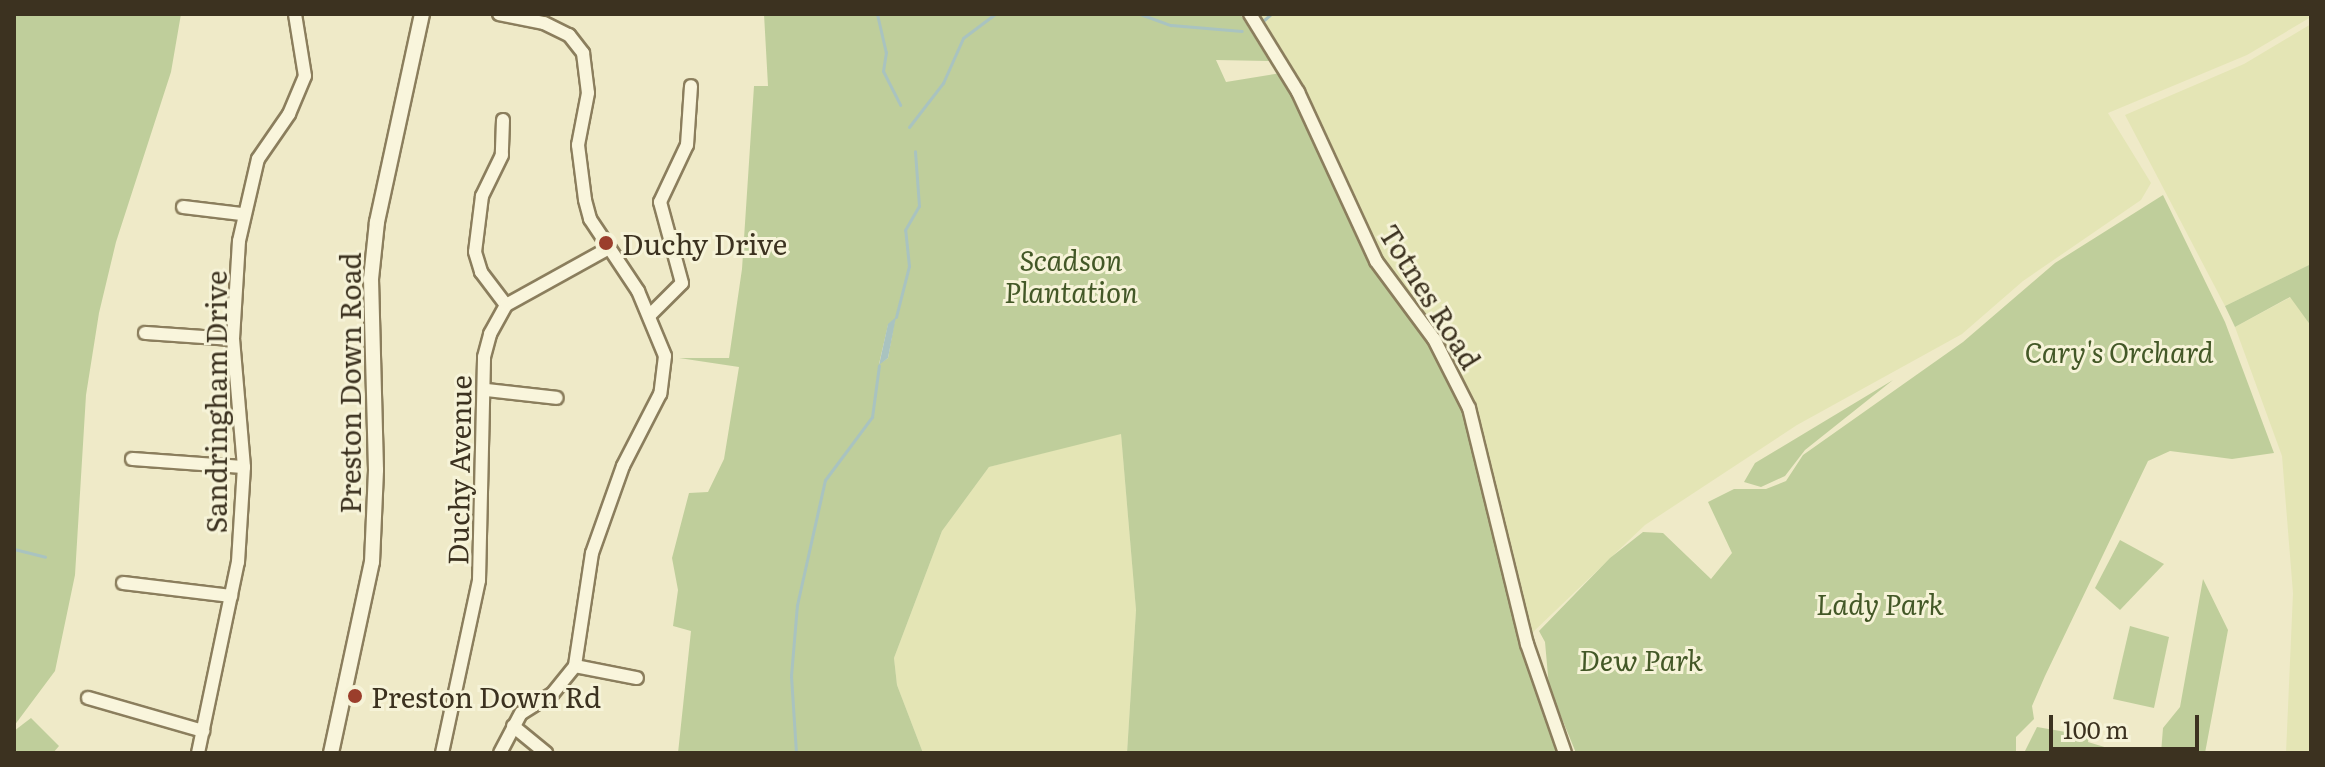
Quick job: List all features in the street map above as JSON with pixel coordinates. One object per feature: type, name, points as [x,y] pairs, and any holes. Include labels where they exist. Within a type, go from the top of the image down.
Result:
[{"type":"street","name":"Sandringham Drive","points":[[198,753],[238,562],[244,467],[233,339],[242,214],[258,159],[289,114],[305,76],[295,14]]},
{"type":"street","name":"Preston Down Road","points":[[331,753],[372,562],[376,470],[371,279],[377,222],[422,14]]},
{"type":"street","points":[[499,14],[527,16],[569,35],[583,53],[588,93],[578,145],[590,219],[650,315],[662,340],[665,376],[601,522],[575,666],[552,694],[521,713],[500,753]]},
{"type":"street","name":"Totnes Road","points":[[1252,17],[1298,92],[1376,261],[1434,339],[1469,408],[1527,644],[1565,753]]},
{"type":"street","points":[[650,315],[682,283],[660,202],[687,145],[691,86]]},
{"type":"street","points":[[503,120],[502,155],[482,196],[475,252],[481,272],[506,305],[609,248]]},
{"type":"street","points":[[183,207],[242,214]]},
{"type":"street","name":"Duchy Avenue","points":[[442,753],[479,580],[486,390],[484,357],[506,305]]},
{"type":"street","points":[[145,333],[233,339]]},
{"type":"street","points":[[486,390],[557,398]]},
{"type":"street","points":[[132,459],[244,467]]},
{"type":"street","points":[[123,583],[231,596]]},
{"type":"street","points":[[575,666],[637,678]]},
{"type":"street","points":[[88,698],[203,731]]},
{"type":"street","points":[[513,726],[546,753]]},
{"type":"green space","points":[[14,14],[181,14],[171,72],[116,242],[99,313],[86,395],[75,575],[55,671],[14,726]]},
{"type":"green space","name":"Scadson Plantation","points":[[764,14],[1240,14],[1269,61],[1216,60],[1226,82],[1281,73],[1362,246],[1439,355],[1468,420],[1531,673],[1559,753],[1127,753],[1136,610],[1121,434],[989,467],[942,531],[894,658],[897,685],[923,753],[678,753],[691,631],[673,626],[678,590],[672,558],[689,493],[708,492],[724,459],[739,367],[679,358],[729,358],[742,269],[754,86],[768,86]],"holes":[[[895,319],[888,358],[879,364],[888,325]]]},
{"type":"green space","points":[[1256,14],[2311,14],[2311,17],[2247,55],[2108,113],[2151,183],[2141,200],[2023,281],[1962,334],[1797,425],[1645,525],[1531,634],[1477,407],[1451,357],[1372,240],[1308,96]]},
{"type":"green space","points":[[2311,24],[2311,264],[2225,306],[2125,115],[2244,64]]},
{"type":"green space","points":[[2163,195],[2225,322],[2274,453],[2232,459],[2170,451],[2148,461],[2045,676],[2032,706],[2034,719],[2016,737],[2016,753],[1576,753],[1549,687],[1545,642],[1539,631],[1610,558],[1643,532],[1663,533],[1711,579],[1732,553],[1708,502],[1734,489],[1766,489],[1786,481],[1803,455],[1963,342],[2055,263]]},
{"type":"green space","points":[[2311,264],[2311,326],[2290,297],[2235,327],[2225,306]]},
{"type":"green space","points":[[2291,297],[2311,326],[2311,753],[2286,753],[2293,593],[2282,456],[2235,327]]},
{"type":"green space","points":[[1893,380],[1805,450],[1785,476],[1761,487],[1744,482],[1755,463]]},
{"type":"green space","points":[[1121,433],[1136,610],[1127,753],[923,753],[897,685],[894,658],[942,531],[989,467]]},
{"type":"green space","points":[[2120,540],[2164,564],[2120,610],[2095,588]]},
{"type":"green space","points":[[2203,579],[2228,630],[2205,753],[2161,753],[2163,728],[2180,707]]},
{"type":"green space","points":[[2130,626],[2169,637],[2154,708],[2113,699]]},
{"type":"green space","points":[[31,718],[59,746],[53,753],[14,753],[14,731]]},
{"type":"green space","points":[[2037,727],[2089,736],[2088,742],[2124,753],[2024,753]]},
{"type":"water","points":[[896,317],[888,358],[879,365],[888,324]]},
{"type":"waterway","points":[[877,14],[886,52],[883,71],[900,105]]},
{"type":"waterway","points":[[909,127],[943,83],[963,38],[995,14]]},
{"type":"waterway","points":[[1140,14],[1171,25],[1242,31]]},
{"type":"waterway","points":[[1264,20],[1271,14]]},
{"type":"waterway","points":[[896,317],[909,266],[905,230],[919,206],[915,151]]},
{"type":"waterway","points":[[796,753],[791,676],[797,605],[825,480],[872,417],[879,365]]},
{"type":"waterway","points":[[14,549],[45,557]]},
{"type":"place","name":"Duchy Drive","points":[[606,243]]},
{"type":"place","name":"Preston Down Rd","points":[[355,696]]},
{"type":"park label","name":"Cary's Orchard","points":[[2119,351]]},
{"type":"park label","name":"Lady Park","points":[[1880,603]]},
{"type":"park label","name":"Dew Park","points":[[1641,659]]}]
